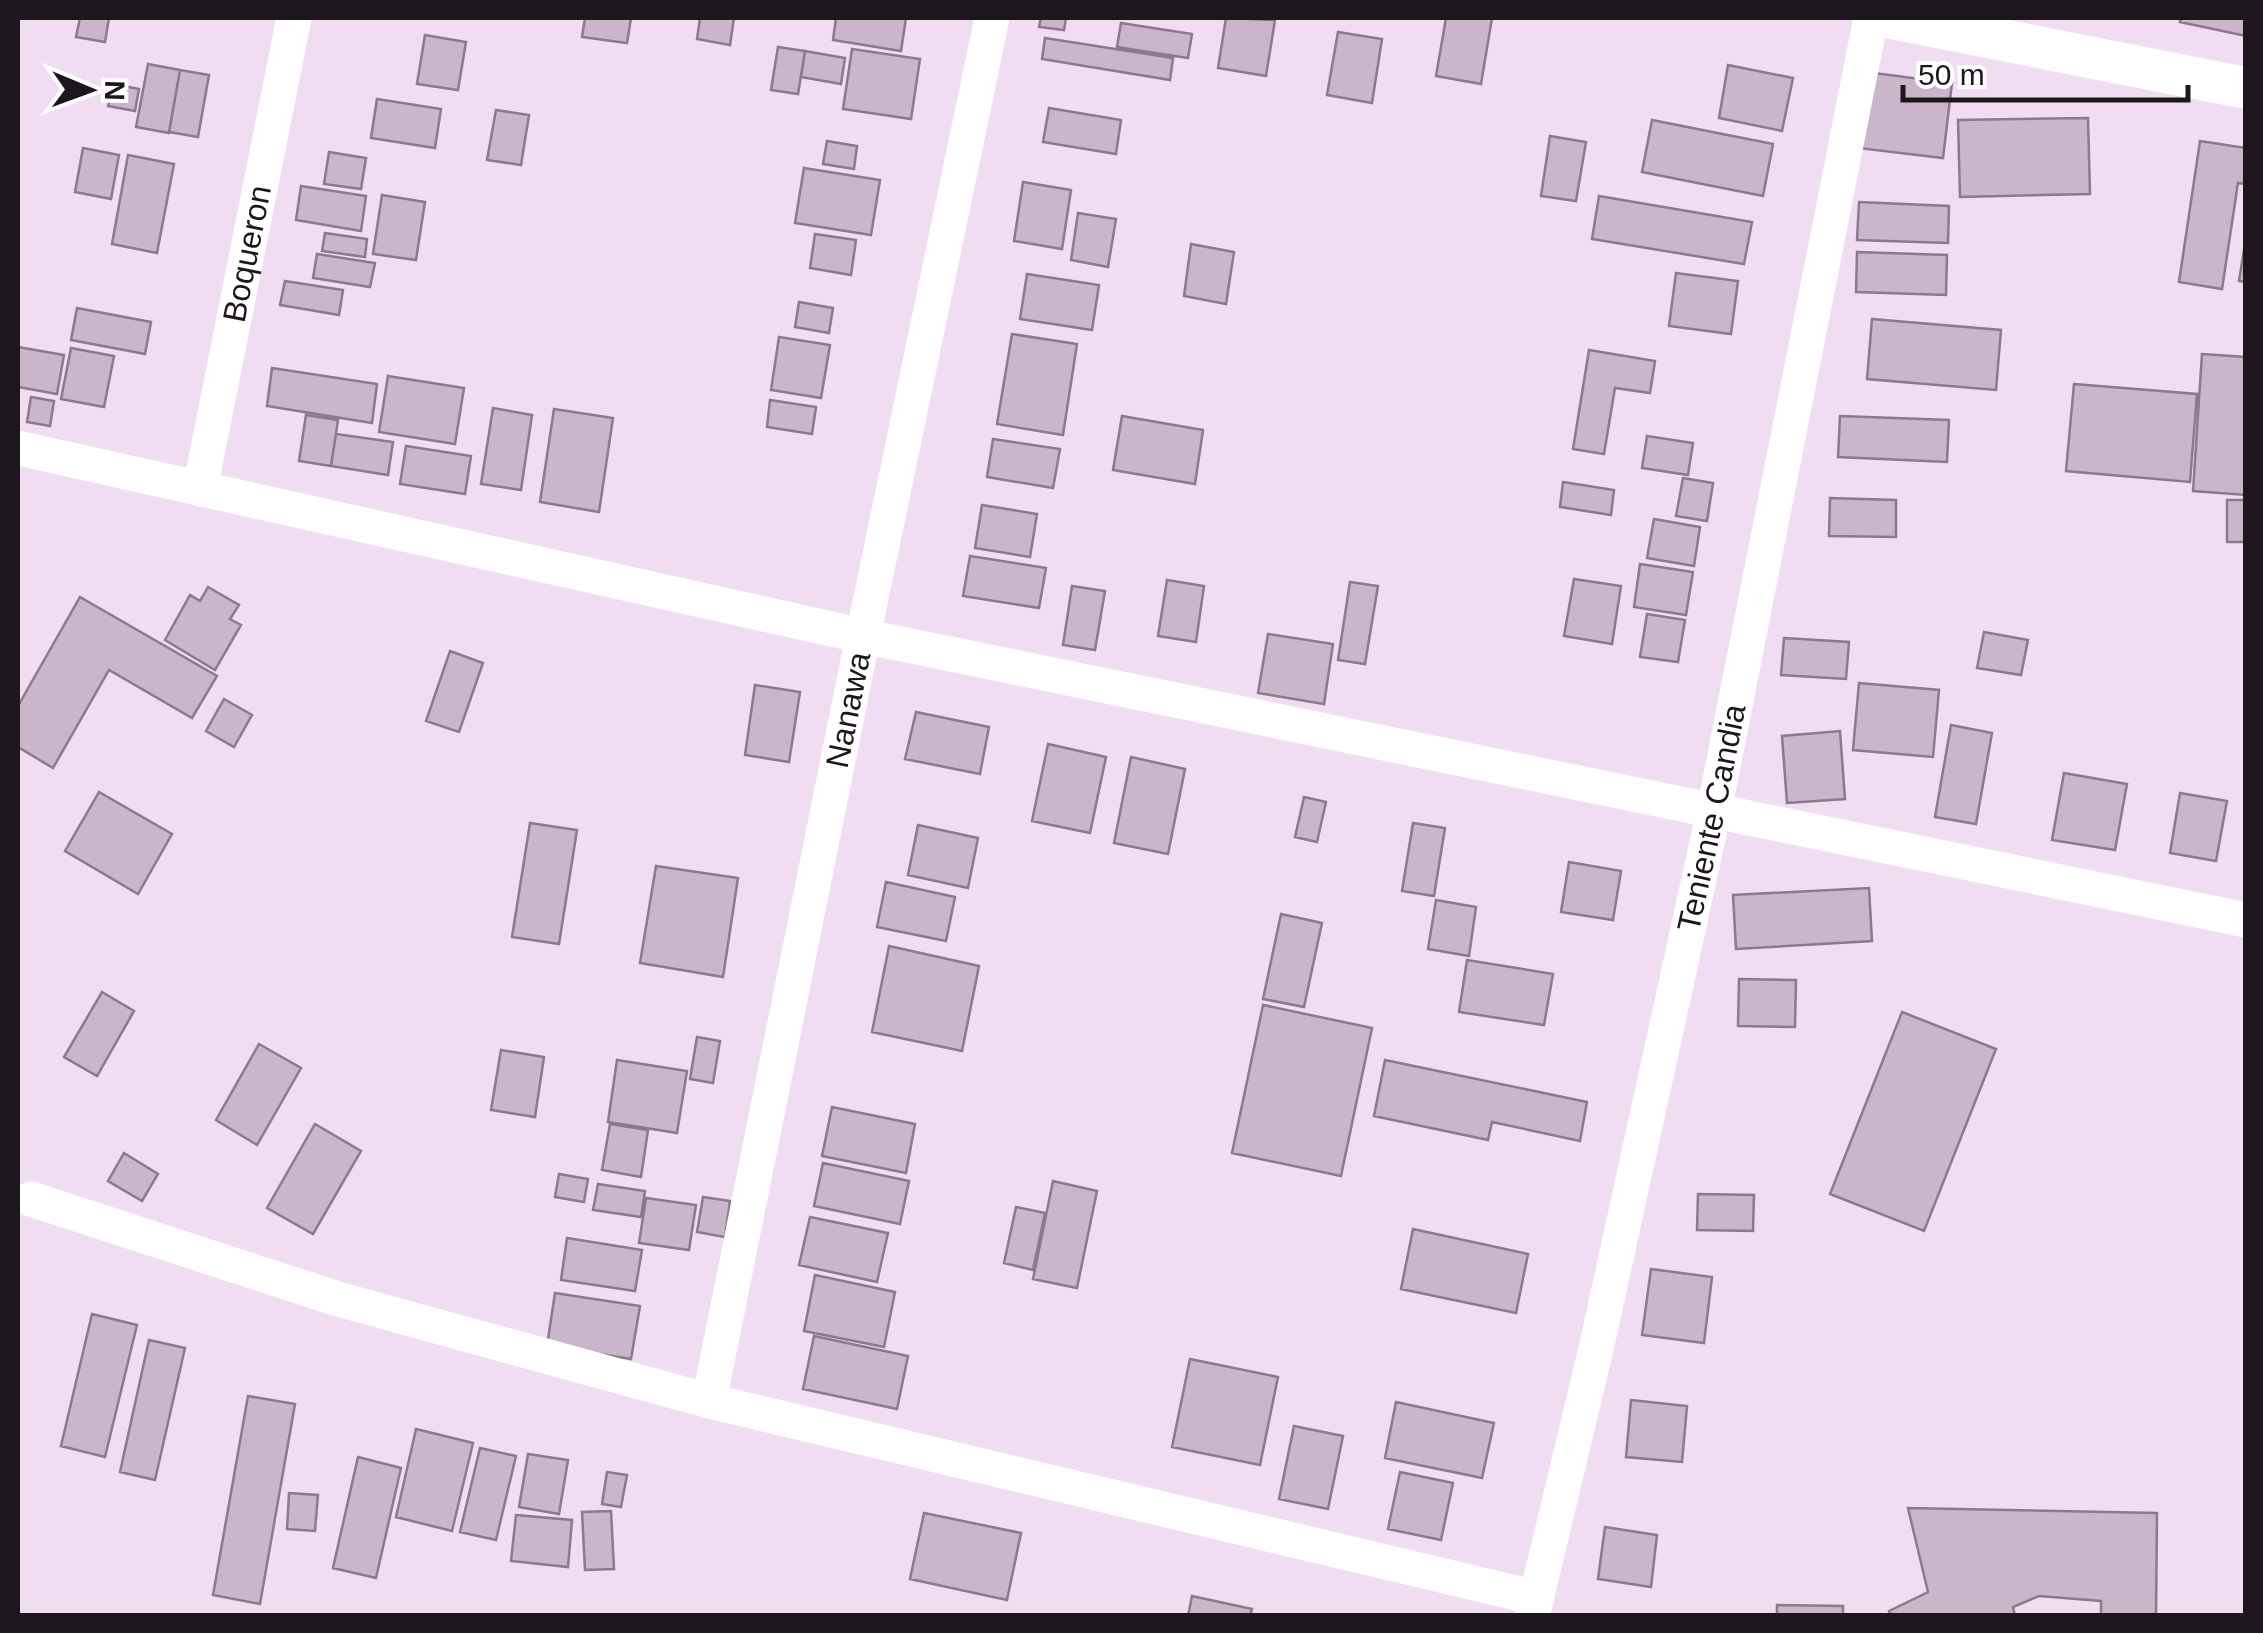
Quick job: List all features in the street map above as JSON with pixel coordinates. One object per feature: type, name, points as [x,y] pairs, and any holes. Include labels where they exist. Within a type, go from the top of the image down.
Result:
[{"type":"street","name":"Boqueron","points":[[200,490],[294,18]]},
{"type":"street","name":"Nanawa","points":[[709,1401],[992,18]]},
{"type":"street","name":"Teniente Candia","points":[[1534,1607],[1596,1349],[1714,811],[1870,18]]},
{"type":"street","points":[[1891,18],[2246,88]]},
{"type":"street","points":[[18,448],[863,636],[2246,920]]},
{"type":"street","points":[[31,1199],[338,1299],[709,1401],[1534,1607]]},
{"type":"building","points":[[80,18],[109,18],[105,42],[76,37]]},
{"type":"building","points":[[585,18],[631,18],[627,43],[582,37]]},
{"type":"building","points":[[700,18],[734,18],[730,45],[697,39]]},
{"type":"building","points":[[836,18],[906,18],[901,51],[833,40]]},
{"type":"building","points":[[1041,18],[1066,18],[1064,30],[1039,27]]},
{"type":"building","points":[[1226,18],[1275,20],[1266,76],[1218,68]]},
{"type":"building","points":[[1446,18],[1492,18],[1481,84],[1436,76]]},
{"type":"building","points":[[2181,18],[2246,18],[2246,36],[2180,22]]},
{"type":"building","points":[[1121,23],[1192,34],[1188,58],[1117,47]]},
{"type":"building","points":[[1338,32],[1382,39],[1372,103],[1327,95]]},
{"type":"building","points":[[425,35],[466,42],[458,90],[417,84]]},
{"type":"building","points":[[1045,38],[1173,58],[1170,80],[1042,59]]},
{"type":"building","points":[[778,47],[805,51],[798,94],[771,90]]},
{"type":"building","points":[[852,49],[920,59],[911,119],[843,109]]},
{"type":"building","points":[[805,51],[845,58],[841,84],[801,77]]},
{"type":"building","points":[[148,64],[180,70],[169,133],[136,127]]},
{"type":"building","points":[[1728,65],[1793,78],[1782,131],[1719,118]]},
{"type":"building","points":[[180,70],[209,75],[198,137],[169,132]]},
{"type":"building","points":[[1866,72],[1952,83],[1943,158],[1858,148]]},
{"type":"building","points":[[113,84],[139,89],[135,111],[108,106]]},
{"type":"building","points":[[377,99],[441,109],[435,148],[371,138]]},
{"type":"building","points":[[1049,108],[1121,120],[1116,154],[1043,142]]},
{"type":"building","points":[[496,110],[529,115],[521,165],[487,160]]},
{"type":"building","points":[[2088,118],[2090,194],[1960,197],[1958,120]]},
{"type":"building","points":[[1652,120],[1773,144],[1763,196],[1642,172]]},
{"type":"building","points":[[1550,136],[1586,142],[1576,201],[1541,196]]},
{"type":"building","points":[[827,141],[857,146],[854,169],[823,164]]},
{"type":"building","points":[[2200,141],[2246,148],[2246,184],[2238,183],[2222,289],[2179,282]]},
{"type":"building","points":[[83,148],[119,155],[111,199],[75,192]]},
{"type":"building","points":[[329,152],[366,158],[361,189],[324,184]]},
{"type":"building","points":[[128,155],[174,164],[157,253],[112,244]]},
{"type":"building","points":[[804,168],[880,180],[871,235],[795,223]]},
{"type":"building","points":[[1023,182],[1071,190],[1062,249],[1014,241]]},
{"type":"building","points":[[301,186],[366,196],[361,231],[296,220]]},
{"type":"building","points":[[382,195],[425,202],[416,260],[373,254]]},
{"type":"building","points":[[1599,196],[1752,222],[1744,264],[1592,239]]},
{"type":"building","points":[[1859,202],[1949,206],[1948,243],[1857,240]]},
{"type":"building","points":[[1078,213],[1116,219],[1108,267],[1071,260]]},
{"type":"building","points":[[325,233],[367,239],[365,257],[322,251]]},
{"type":"building","points":[[815,234],[856,240],[851,275],[810,268]]},
{"type":"building","points":[[2246,237],[2246,282],[2239,281]]},
{"type":"building","points":[[1191,244],[1234,252],[1226,304],[1184,296]]},
{"type":"building","points":[[1857,252],[1947,255],[1946,295],[1856,292]]},
{"type":"building","points":[[317,254],[375,263],[370,287],[313,278]]},
{"type":"building","points":[[1676,273],[1738,281],[1731,334],[1669,326]]},
{"type":"building","points":[[1027,274],[1099,285],[1092,330],[1020,319]]},
{"type":"building","points":[[285,281],[343,290],[339,315],[280,305]]},
{"type":"building","points":[[799,302],[833,308],[829,333],[795,327]]},
{"type":"building","points":[[77,308],[151,322],[145,354],[71,340]]},
{"type":"building","points":[[1872,319],[2001,330],[1996,390],[1867,379]]},
{"type":"building","points":[[1012,334],[1077,344],[1063,435],[997,424]]},
{"type":"building","points":[[779,337],[830,345],[821,398],[771,390]]},
{"type":"building","points":[[18,347],[64,355],[57,394],[18,387]]},
{"type":"building","points":[[71,348],[114,356],[104,407],[61,399]]},
{"type":"building","points":[[1589,350],[1655,361],[1650,393],[1615,388],[1604,454],[1573,449]]},
{"type":"building","points":[[2202,354],[2246,357],[2246,495],[2193,491]]},
{"type":"building","points":[[272,368],[377,384],[372,423],[267,406]]},
{"type":"building","points":[[388,376],[464,388],[455,444],[379,432]]},
{"type":"building","points":[[2074,384],[2197,394],[2190,482],[2066,471]]},
{"type":"building","points":[[31,397],[54,401],[50,426],[27,422]]},
{"type":"building","points":[[770,400],[816,407],[812,434],[767,427]]},
{"type":"building","points":[[493,408],[532,415],[521,490],[481,484]]},
{"type":"building","points":[[554,409],[613,418],[599,512],[540,502]]},
{"type":"building","points":[[306,415],[338,420],[331,466],[299,461]]},
{"type":"building","points":[[1122,416],[1203,430],[1195,484],[1113,470]]},
{"type":"building","points":[[1840,416],[1949,420],[1947,462],[1838,457]]},
{"type":"building","points":[[336,434],[393,442],[388,475],[331,466]]},
{"type":"building","points":[[1647,436],[1693,443],[1688,475],[1642,468]]},
{"type":"building","points":[[993,439],[1060,449],[1053,488],[987,477]]},
{"type":"building","points":[[406,446],[471,456],[465,494],[400,484]]},
{"type":"building","points":[[1683,478],[1713,483],[1707,521],[1676,516]]},
{"type":"building","points":[[1563,482],[1614,490],[1611,515],[1560,507]]},
{"type":"building","points":[[1830,498],[1896,500],[1896,537],[1829,536]]},
{"type":"building","points":[[2227,500],[2246,500],[2246,542],[2227,542]]},
{"type":"building","points":[[982,505],[1037,514],[1030,557],[975,548]]},
{"type":"building","points":[[1654,519],[1700,527],[1694,566],[1647,558]]},
{"type":"building","points":[[970,556],[1046,568],[1039,608],[963,596]]},
{"type":"building","points":[[1640,564],[1693,572],[1686,615],[1634,607]]},
{"type":"building","points":[[1574,579],[1621,586],[1612,644],[1564,636]]},
{"type":"building","points":[[1167,580],[1204,586],[1196,642],[1158,636]]},
{"type":"building","points":[[1350,582],[1378,586],[1365,664],[1338,660]]},
{"type":"building","points":[[1072,586],[1105,591],[1095,650],[1063,645]]},
{"type":"building","points":[[208,587],[239,605],[230,619],[241,625],[215,670],[165,640],[190,595],[200,601]]},
{"type":"building","points":[[80,597],[217,676],[192,718],[109,670],[53,768],[18,747],[18,706]]},
{"type":"building","points":[[1647,614],[1685,620],[1678,662],[1640,657]]},
{"type":"building","points":[[1984,632],[2028,640],[2021,675],[1977,668]]},
{"type":"building","points":[[1268,634],[1333,644],[1324,704],[1258,693]]},
{"type":"building","points":[[1784,638],[1849,642],[1846,679],[1781,675]]},
{"type":"building","points":[[450,651],[483,663],[459,732],[426,721]]},
{"type":"building","points":[[1859,683],[1939,690],[1933,757],[1853,750]]},
{"type":"building","points":[[755,685],[800,692],[789,762],[745,755]]},
{"type":"building","points":[[224,699],[252,715],[234,747],[206,731]]},
{"type":"building","points":[[916,712],[989,727],[980,774],[905,759]]},
{"type":"building","points":[[1951,725],[1992,733],[1976,824],[1935,817]]},
{"type":"building","points":[[1840,731],[1845,799],[1787,803],[1782,736]]},
{"type":"building","points":[[1048,744],[1106,757],[1090,833],[1032,821]]},
{"type":"building","points":[[1131,757],[1185,769],[1168,854],[1114,843]]},
{"type":"building","points":[[2064,773],[2127,784],[2115,850],[2052,840]]},
{"type":"building","points":[[99,792],[172,834],[138,894],[65,851]]},
{"type":"building","points":[[2180,793],[2227,801],[2216,861],[2170,853]]},
{"type":"building","points":[[1304,797],[1326,802],[1317,842],[1295,837]]},
{"type":"building","points":[[530,823],[577,830],[559,944],[512,937]]},
{"type":"building","points":[[1413,823],[1445,828],[1434,896],[1402,891]]},
{"type":"building","points":[[918,825],[978,838],[968,888],[908,875]]},
{"type":"building","points":[[1569,862],[1621,871],[1613,920],[1561,912]]},
{"type":"building","points":[[656,866],[738,878],[723,977],[640,963]]},
{"type":"building","points":[[886,882],[955,897],[946,941],[877,927]]},
{"type":"building","points":[[1869,888],[1872,941],[1736,949],[1733,895]]},
{"type":"building","points":[[1436,900],[1476,907],[1469,956],[1428,949]]},
{"type":"building","points":[[1281,914],[1322,923],[1304,1007],[1263,999]]},
{"type":"building","points":[[889,946],[979,966],[962,1051],[872,1032]]},
{"type":"building","points":[[1467,960],[1553,974],[1544,1025],[1459,1012]]},
{"type":"building","points":[[1739,979],[1796,980],[1795,1027],[1738,1026]]},
{"type":"building","points":[[102,992],[134,1011],[97,1076],[64,1057]]},
{"type":"building","points":[[1263,1005],[1372,1028],[1341,1176],[1232,1153]]},
{"type":"building","points":[[1902,1012],[1996,1049],[1924,1231],[1830,1194]]},
{"type":"building","points":[[697,1037],[720,1041],[713,1083],[690,1079]]},
{"type":"building","points":[[259,1044],[301,1068],[257,1145],[216,1120]]},
{"type":"building","points":[[501,1050],[544,1057],[535,1117],[491,1110]]},
{"type":"building","points":[[617,1060],[687,1071],[677,1133],[608,1122]]},
{"type":"building","points":[[1385,1060],[1587,1102],[1580,1141],[1492,1122],[1488,1140],[1374,1116]]},
{"type":"building","points":[[832,1107],[915,1124],[906,1173],[822,1156]]},
{"type":"building","points":[[315,1124],[361,1151],[313,1234],[267,1208]]},
{"type":"building","points":[[610,1124],[648,1130],[641,1177],[602,1170]]},
{"type":"building","points":[[124,1153],[158,1174],[142,1201],[108,1181]]},
{"type":"building","points":[[823,1163],[909,1181],[900,1224],[814,1206]]},
{"type":"building","points":[[559,1174],[588,1179],[584,1202],[555,1197]]},
{"type":"building","points":[[1053,1181],[1097,1191],[1077,1288],[1033,1279]]},
{"type":"building","points":[[598,1184],[645,1191],[641,1217],[593,1210]]},
{"type":"building","points":[[1698,1194],[1754,1195],[1753,1231],[1697,1230]]},
{"type":"building","points":[[703,1197],[730,1201],[725,1237],[697,1232]]},
{"type":"building","points":[[646,1198],[696,1205],[689,1250],[639,1243]]},
{"type":"building","points":[[1016,1207],[1045,1213],[1033,1270],[1004,1263]]},
{"type":"building","points":[[810,1217],[888,1233],[877,1282],[799,1265]]},
{"type":"building","points":[[1413,1229],[1528,1254],[1516,1313],[1401,1289]]},
{"type":"building","points":[[567,1238],[642,1250],[635,1291],[561,1280]]},
{"type":"building","points":[[1651,1269],[1712,1277],[1704,1343],[1642,1335]]},
{"type":"building","points":[[815,1275],[895,1292],[884,1347],[804,1331]]},
{"type":"building","points":[[555,1293],[640,1306],[631,1359],[547,1346]]},
{"type":"building","points":[[92,1314],[137,1325],[105,1457],[61,1446]]},
{"type":"building","points":[[814,1336],[908,1356],[897,1409],[803,1389]]},
{"type":"building","points":[[149,1340],[185,1348],[155,1480],[120,1472]]},
{"type":"building","points":[[1190,1359],[1278,1377],[1260,1465],[1172,1447]]},
{"type":"building","points":[[248,1396],[295,1404],[260,1604],[213,1595]]},
{"type":"building","points":[[1631,1400],[1687,1406],[1682,1462],[1626,1457]]},
{"type":"building","points":[[1396,1402],[1494,1423],[1482,1478],[1385,1458]]},
{"type":"building","points":[[1294,1426],[1343,1436],[1328,1509],[1279,1499]]},
{"type":"building","points":[[416,1429],[473,1443],[452,1531],[396,1517]]},
{"type":"building","points":[[480,1448],[516,1456],[496,1540],[460,1532]]},
{"type":"building","points":[[528,1454],[568,1460],[559,1514],[519,1507]]},
{"type":"building","points":[[358,1457],[401,1468],[376,1578],[333,1568]]},
{"type":"building","points":[[607,1472],[627,1475],[621,1507],[602,1504]]},
{"type":"building","points":[[1400,1472],[1453,1483],[1441,1540],[1388,1529]]},
{"type":"building","points":[[289,1493],[318,1495],[315,1531],[287,1529]]},
{"type":"building","points":[[1908,1508],[2157,1513],[2156,1616],[2101,1616],[2101,1601],[2039,1596],[2013,1607],[2015,1616],[1891,1616],[1889,1611],[1928,1592]]},
{"type":"building","points":[[611,1511],[614,1569],[585,1570],[582,1512]]},
{"type":"building","points":[[924,1513],[1021,1533],[1007,1600],[910,1579]]},
{"type":"building","points":[[516,1515],[572,1520],[568,1567],[511,1561]]},
{"type":"building","points":[[1605,1527],[1657,1535],[1651,1587],[1598,1579]]},
{"type":"building","points":[[1192,1596],[1252,1609],[1250,1616],[1188,1616]]},
{"type":"building","points":[[1777,1605],[1843,1606],[1843,1616],[1777,1616]]}]
